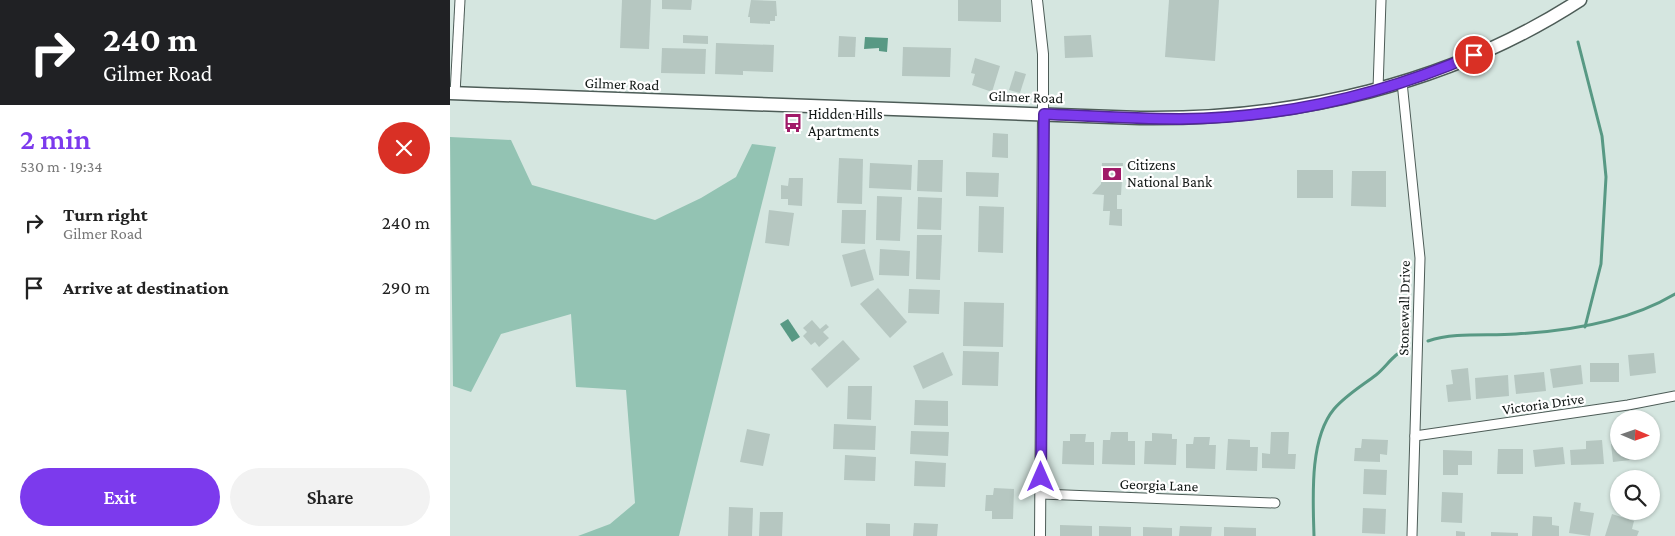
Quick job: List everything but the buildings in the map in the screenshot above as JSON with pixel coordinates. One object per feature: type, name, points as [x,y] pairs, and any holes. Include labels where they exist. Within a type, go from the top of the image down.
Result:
[{"type":"main road","name":"Gilmer Road","points":[[452,94],[1179,119],[1219,117],[1316,104],[1402,82],[1498,45],[1580,0]]},
{"type":"street","points":[[452,94],[460,0]]},
{"type":"street","points":[[1037,0],[1042,54],[1044,114],[1040,536]]},
{"type":"street","points":[[1378,89],[1382,0]]},
{"type":"street","name":"Stonewall Drive","points":[[1402,82],[1420,258],[1412,536]]},
{"type":"street","name":"Victoria Drive","points":[[1415,436],[1628,406],[1675,396]]},
{"type":"street","name":"Georgia Lane","points":[[1041,494],[1275,503]]},
{"type":"shaded area","points":[[865,37],[888,38],[887,52],[879,51],[879,48],[864,49]]},
{"type":"shaded area","points":[[450,137],[511,140],[532,185],[655,220],[701,198],[736,177],[752,144],[776,147],[679,536],[578,536],[610,524],[635,503],[626,390],[576,387],[571,314],[501,334],[471,392],[453,386]]},
{"type":"shaded area","points":[[788,319],[800,337],[792,342],[780,324]]},
{"type":"waterway","points":[[1578,42],[1602,136],[1606,177],[1601,264],[1585,327]]},
{"type":"waterway","points":[[1428,341],[1449,336],[1516,334],[1578,327],[1638,312],[1675,294]]},
{"type":"waterway","points":[[1314,536],[1314,470],[1320,436],[1326,422],[1334,409],[1344,399],[1376,375],[1395,356],[1408,348]]},
{"type":"place","name":"Hidden Hills Apartments","points":[[793,123]]},
{"type":"place","name":"Citizens National Bank","points":[[1112,174]]},
{"type":"route","points":[[1041,477],[1044,114],[1179,119],[1219,117],[1281,110],[1350,97],[1426,74],[1474,55]]}]
